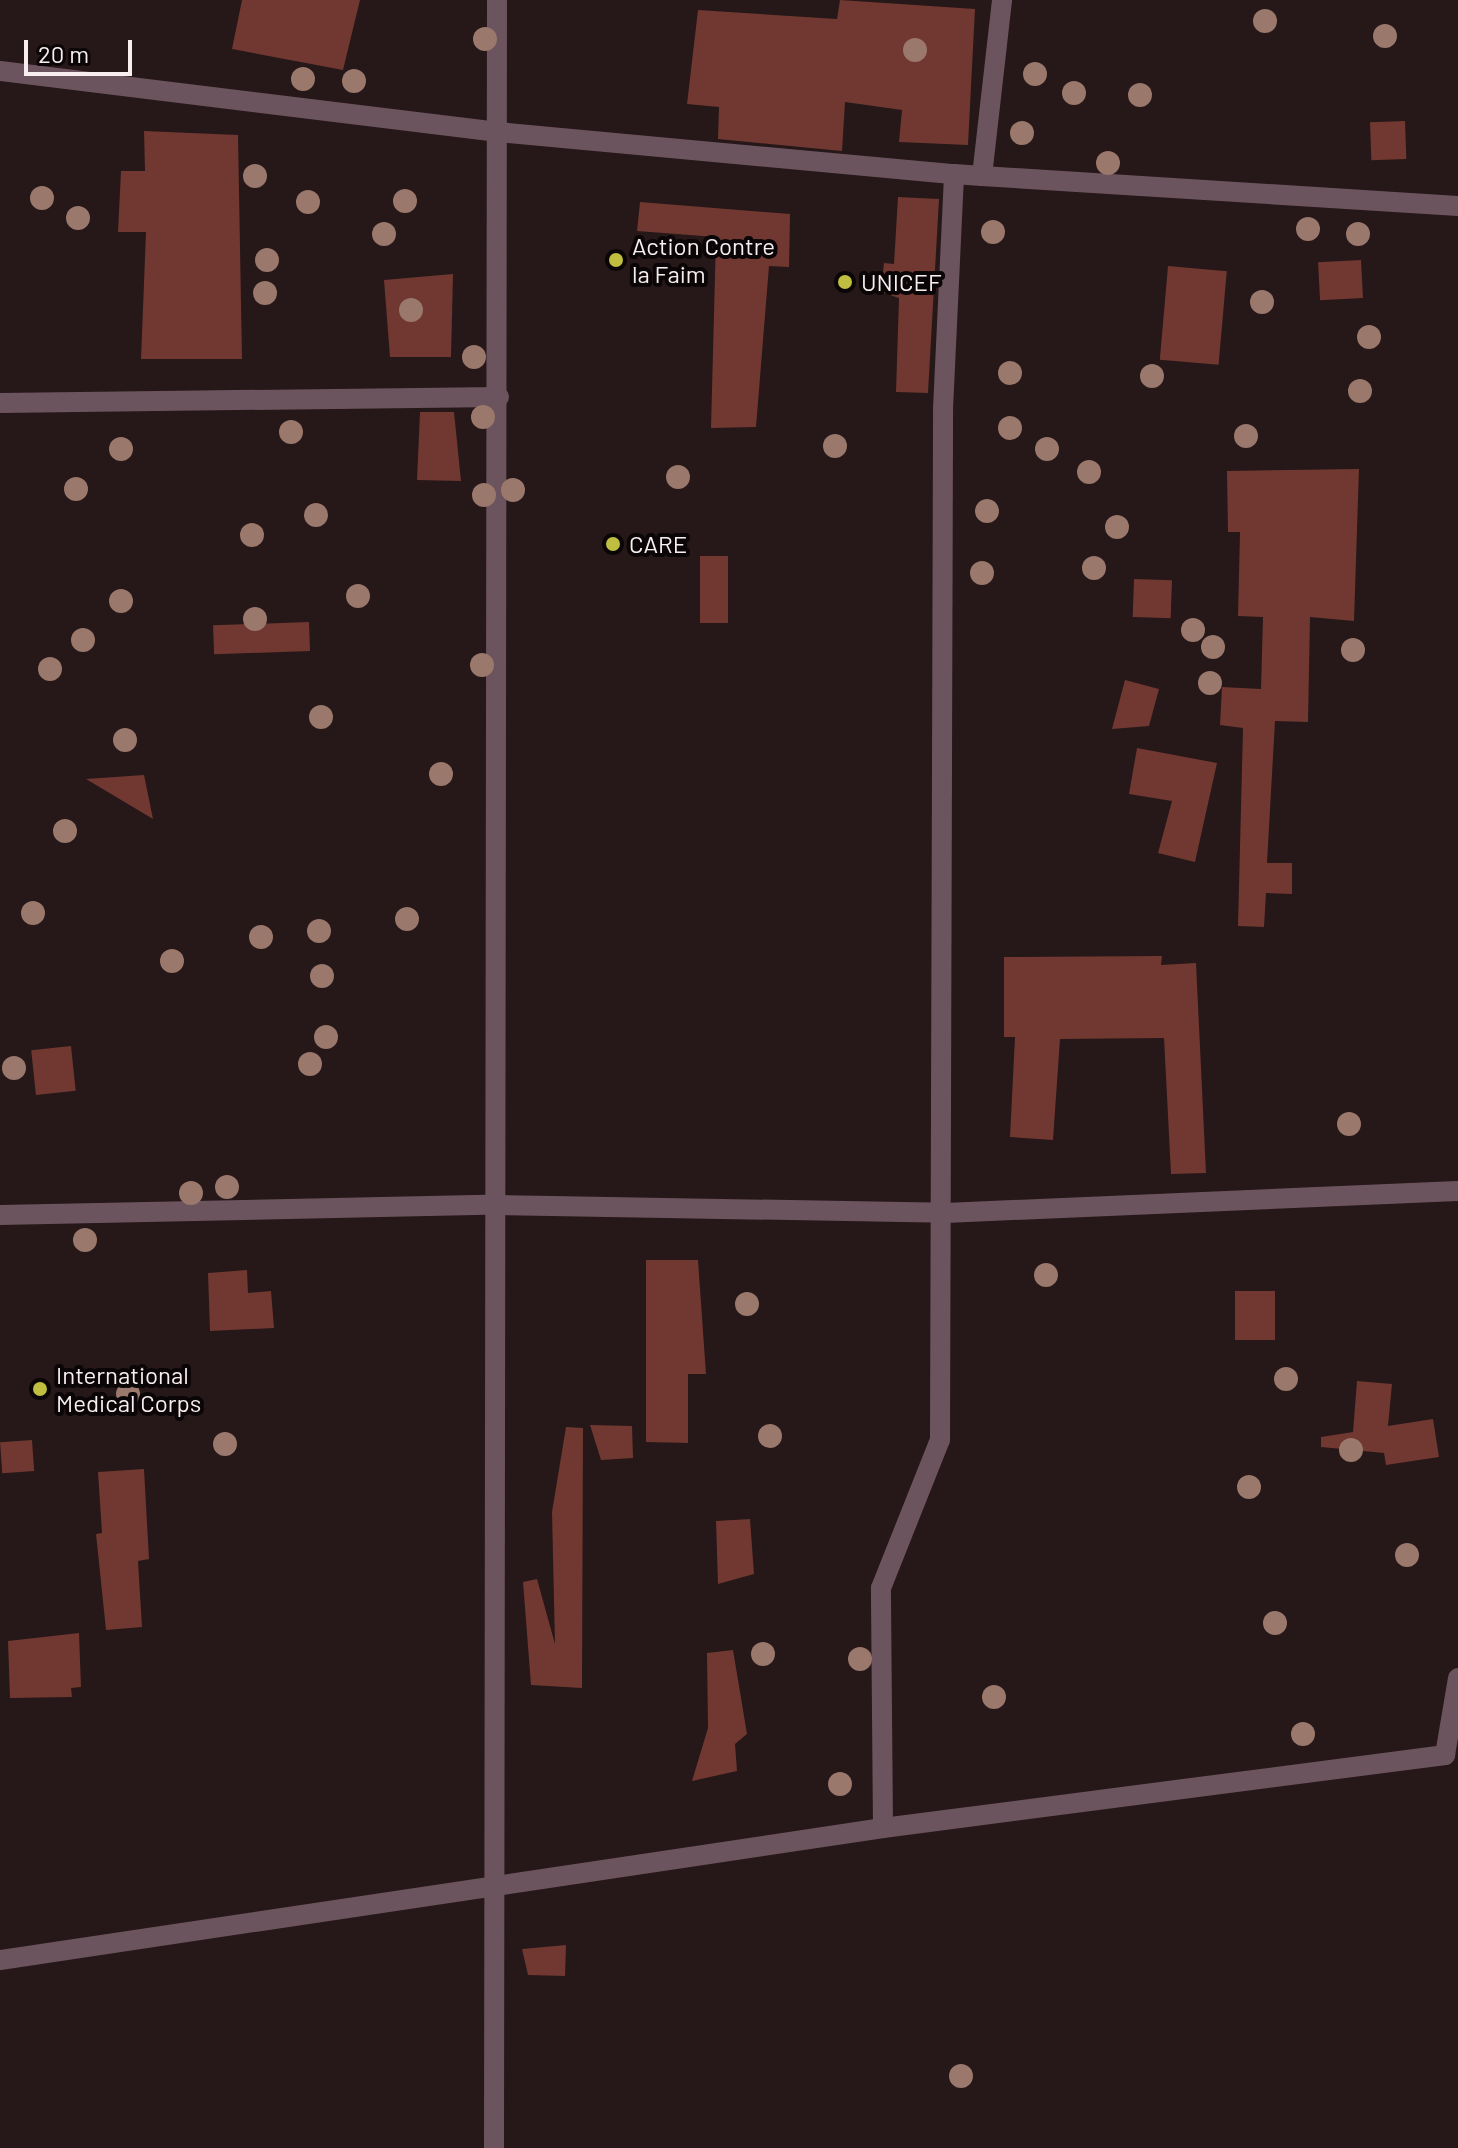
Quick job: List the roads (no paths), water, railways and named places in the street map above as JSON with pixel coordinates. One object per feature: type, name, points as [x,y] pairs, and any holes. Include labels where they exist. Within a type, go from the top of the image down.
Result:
[{"type":"street","points":[[494,2148],[498,1205],[497,0]]},
{"type":"street","points":[[982,176],[1002,0]]},
{"type":"street","points":[[0,71],[498,132],[954,174],[1458,206]]},
{"type":"street","points":[[883,1828],[881,1588],[940,1440],[945,1213],[943,409],[954,174]]},
{"type":"street","points":[[0,403],[499,397]]},
{"type":"street","points":[[0,1215],[498,1205],[945,1213],[1458,1191]]},
{"type":"street","points":[[0,1960],[883,1828],[1445,1755],[1458,1678]]},
{"type":"place","name":"Action Contre la Faim","points":[[616,260]]},
{"type":"place","name":"UNICEF","points":[[845,282]]},
{"type":"place","name":"CARE","points":[[613,544]]},
{"type":"place","name":"International Medical Corps","points":[[40,1389]]}]
